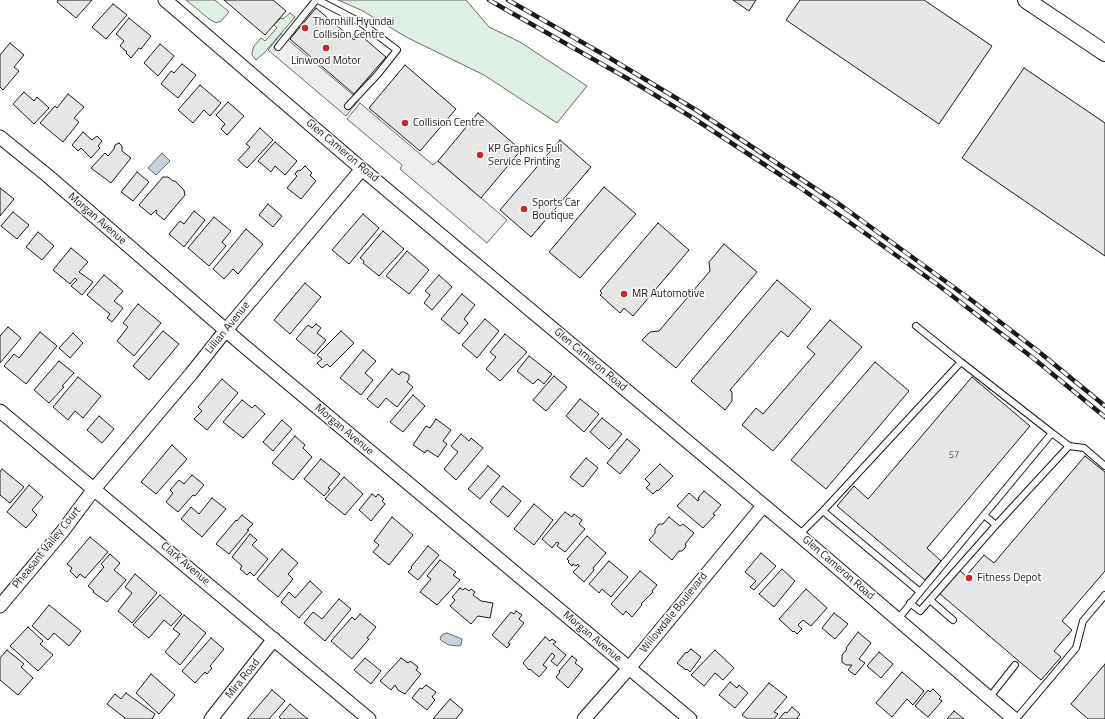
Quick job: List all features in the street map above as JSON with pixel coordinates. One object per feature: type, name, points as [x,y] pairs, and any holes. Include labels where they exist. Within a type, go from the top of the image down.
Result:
[{"type":"street","name":"Glen Cameron Road","points":[[166,0],[362,168],[799,535],[1015,719]]},
{"type":"street","points":[[1026,0],[1105,53]]},
{"type":"street","name":"Morgan Avenue","points":[[0,137],[54,181],[226,330],[690,719]]},
{"type":"street","name":"Lillian Avenue","points":[[94,489],[362,168]]},
{"type":"street","name":"Clark Avenue","points":[[0,411],[369,719]]},
{"type":"street","name":"Pheasant Valley Court","points":[[0,606],[62,532],[94,489]]},
{"type":"street","name":"Willowdale Boulevard","points":[[584,719],[629,668],[763,506]]},
{"type":"street","name":"Mira Road","points":[[210,719],[274,639]]},
{"type":"lane","points":[[278,47],[317,0],[360,22],[397,50],[378,74],[348,106]]},
{"type":"lane","points":[[916,326],[1069,446],[1084,448],[1105,466]]},
{"type":"lane","points":[[799,535],[961,362]]},
{"type":"lane","points":[[898,619],[1052,433]]},
{"type":"lane","points":[[910,603],[920,611],[996,525],[1069,446]]},
{"type":"lane","points":[[823,511],[920,592]]},
{"type":"lane","points":[[984,515],[996,525]]},
{"type":"lane","points":[[1015,719],[1076,648],[1083,622],[1105,595]]},
{"type":"lane","points":[[930,600],[953,620]]},
{"type":"lane","points":[[989,698],[1015,665]]},
{"type":"green space","points":[[186,0],[215,0],[229,12],[221,21],[216,23]]},
{"type":"green space","points":[[338,0],[466,0],[489,27],[520,42],[587,86],[557,123],[484,75],[408,38],[361,10]]},
{"type":"green space","points":[[290,13],[295,17],[264,53],[256,60],[252,55],[254,46],[261,38],[265,41],[277,28],[274,25],[281,18],[283,19]]},
{"type":"shaded area","points":[[281,34],[359,100],[346,116],[268,50]]},
{"type":"shaded area","points":[[360,103],[433,165],[438,161],[507,220],[487,243],[400,169],[402,165],[347,119]]},
{"type":"shaded area","points":[[162,153],[170,161],[156,175],[148,168]]},
{"type":"shaded area","points":[[447,633],[462,639],[461,645],[449,645],[442,641],[440,639],[441,636]]},
{"type":"building","points":[[58,0],[92,0],[76,18],[57,2]]},
{"type":"building","points":[[224,0],[273,0],[286,11],[265,35]]},
{"type":"building","points":[[733,0],[756,0],[749,11]]},
{"type":"building","points":[[800,0],[924,0],[992,46],[939,124],[786,20]]},
{"type":"building","points":[[113,4],[127,15],[106,39],[92,27]]},
{"type":"building","points":[[316,8],[354,40],[359,34],[386,57],[354,94],[290,39]]},
{"type":"building","points":[[129,18],[151,36],[141,49],[139,48],[131,58],[120,46],[124,41],[116,34]]},
{"type":"building","points":[[10,43],[24,55],[14,67],[19,71],[3,90],[0,87],[0,55]]},
{"type":"building","points":[[160,44],[174,56],[158,76],[144,63]]},
{"type":"building","points":[[182,64],[196,75],[178,98],[161,84],[171,71],[174,73]]},
{"type":"building","points":[[405,65],[456,109],[420,151],[369,108]]},
{"type":"building","points":[[1024,68],[1105,123],[1105,256],[962,158]]},
{"type":"building","points":[[200,85],[221,103],[210,116],[204,110],[193,123],[178,110]]},
{"type":"building","points":[[24,92],[34,101],[37,97],[49,108],[34,124],[13,104]]},
{"type":"building","points":[[68,94],[84,107],[74,118],[79,122],[63,142],[40,123],[55,106],[57,108]]},
{"type":"building","points":[[228,102],[244,116],[227,135],[221,129],[225,124],[216,115]]},
{"type":"building","name":"KP Graphics Full Service Printing","points":[[478,113],[521,150],[481,198],[438,161]]},
{"type":"building","points":[[260,128],[273,140],[247,168],[238,160],[250,147],[246,144]]},
{"type":"building","points":[[83,132],[92,140],[97,136],[102,141],[98,146],[100,148],[91,158],[81,148],[78,151],[72,145]]},
{"type":"building","points":[[560,140],[591,167],[531,237],[500,210]]},
{"type":"building","points":[[275,142],[297,161],[285,175],[275,166],[271,172],[258,161]]},
{"type":"building","points":[[119,143],[122,146],[122,151],[131,158],[111,183],[91,168],[105,153],[108,156],[114,149],[115,145]]},
{"type":"building","points":[[305,166],[312,173],[310,175],[316,181],[301,199],[287,188],[297,176],[295,174],[298,170],[300,171]]},
{"type":"building","points":[[137,172],[149,182],[133,201],[121,192]]},
{"type":"building","points":[[163,177],[168,177],[175,181],[184,190],[185,195],[164,220],[156,213],[156,210],[151,215],[139,205]]},
{"type":"building","points":[[604,187],[636,214],[580,278],[549,252]]},
{"type":"building","points":[[0,188],[14,199],[0,216]]},
{"type":"building","points":[[268,204],[282,216],[273,227],[259,215]]},
{"type":"building","points":[[194,211],[205,220],[184,247],[169,234],[180,221],[184,224]]},
{"type":"building","points":[[13,212],[29,225],[17,239],[1,226]]},
{"type":"building","points":[[363,214],[379,228],[349,264],[332,250]]},
{"type":"building","points":[[214,217],[231,231],[222,242],[226,246],[209,266],[188,248]]},
{"type":"building","points":[[658,223],[689,250],[633,316],[624,308],[620,313],[600,295],[602,293],[600,291]]},
{"type":"building","points":[[246,229],[263,244],[238,274],[233,269],[224,279],[213,269]]},
{"type":"building","points":[[383,231],[404,249],[379,276],[363,263],[364,261],[360,258]]},
{"type":"building","points":[[38,232],[54,246],[42,260],[26,247]]},
{"type":"building","points":[[724,244],[757,272],[676,368],[642,340],[650,332],[659,331],[710,271],[709,262]]},
{"type":"building","points":[[71,248],[88,262],[79,272],[93,282],[82,295],[71,286],[77,280],[75,278],[70,284],[53,270]]},
{"type":"building","points":[[407,251],[429,270],[409,294],[386,276]]},
{"type":"building","points":[[104,275],[123,291],[114,301],[123,308],[112,322],[107,318],[110,314],[87,295]]},
{"type":"building","points":[[439,275],[452,287],[432,310],[424,303],[430,295],[425,291]]},
{"type":"building","points":[[777,280],[811,309],[788,337],[781,331],[730,390],[732,392],[732,401],[725,410],[691,381]]},
{"type":"building","points":[[305,283],[321,297],[290,334],[274,320]]},
{"type":"building","points":[[462,294],[475,305],[464,319],[468,323],[459,334],[441,319]]},
{"type":"building","points":[[138,304],[161,323],[134,356],[117,341],[128,327],[123,323]]},
{"type":"building","points":[[485,319],[499,331],[477,358],[462,345]]},
{"type":"building","points":[[830,320],[862,347],[773,451],[742,425],[756,408],[763,414],[815,354],[807,347]]},
{"type":"building","points":[[316,324],[321,328],[317,333],[326,340],[314,354],[296,339],[308,325],[312,328]]},
{"type":"building","points":[[8,327],[21,338],[0,363],[0,336]]},
{"type":"building","points":[[163,331],[179,344],[149,380],[133,366]]},
{"type":"building","points":[[341,331],[354,343],[330,367],[327,364],[322,368],[317,363],[322,359],[317,355]]},
{"type":"building","points":[[40,332],[57,346],[26,384],[4,366],[14,354],[19,358]]},
{"type":"building","points":[[73,333],[83,343],[70,358],[59,348]]},
{"type":"building","points":[[505,334],[527,352],[500,381],[486,369],[496,357],[490,352]]},
{"type":"building","points":[[363,350],[376,361],[365,373],[373,380],[361,395],[340,378]]},
{"type":"building","points":[[529,356],[552,374],[544,384],[538,379],[533,384],[517,371]]},
{"type":"building","points":[[59,361],[74,373],[62,386],[64,387],[49,403],[34,390]]},
{"type":"building","points":[[875,362],[909,391],[826,489],[791,460]]},
{"type":"building","points":[[392,369],[399,375],[401,372],[404,372],[409,375],[407,382],[413,387],[397,407],[386,398],[378,408],[367,399]]},
{"type":"building","points":[[554,376],[567,387],[546,411],[533,400]]},
{"type":"building","points":[[78,377],[101,396],[83,418],[75,411],[68,420],[53,407]]},
{"type":"building","points":[[972,377],[1030,426],[927,548],[941,561],[925,580],[837,506],[854,486],[868,499]]},
{"type":"building","points":[[222,379],[238,393],[207,430],[194,419],[202,411],[198,407]]},
{"type":"building","points":[[413,395],[425,406],[403,432],[390,422]]},
{"type":"building","points":[[580,399],[599,414],[584,432],[566,416]]},
{"type":"building","points":[[242,400],[252,408],[255,405],[265,414],[243,438],[223,422]]},
{"type":"building","points":[[99,416],[114,429],[102,443],[87,430]]},
{"type":"building","points":[[602,418],[622,434],[609,449],[590,432]]},
{"type":"building","points":[[436,419],[451,430],[443,441],[447,444],[438,457],[427,450],[425,453],[413,445],[426,426],[430,428]]},
{"type":"building","points":[[282,420],[292,429],[273,451],[263,442]]},
{"type":"building","points":[[461,434],[469,441],[471,438],[483,448],[456,480],[444,469],[458,452],[451,446]]},
{"type":"building","points":[[295,436],[305,445],[303,448],[312,457],[293,480],[272,463]]},
{"type":"building","points":[[627,439],[640,450],[620,474],[607,463]]},
{"type":"building","points":[[172,445],[187,459],[156,494],[141,482]]},
{"type":"building","points":[[1085,456],[1105,472],[1105,571],[1062,621],[1072,630],[1054,651],[1061,657],[1041,680],[939,593],[959,570],[966,576],[984,555],[994,563]]},
{"type":"building","points":[[586,458],[598,468],[583,487],[570,477]]},
{"type":"building","points":[[321,459],[340,474],[328,488],[330,489],[324,496],[304,479]]},
{"type":"building","points":[[660,464],[673,476],[653,494],[646,488],[650,484],[645,479]]},
{"type":"building","points":[[488,466],[500,476],[480,499],[468,489]]},
{"type":"building","points":[[2,469],[24,487],[10,503],[0,495],[0,472]]},
{"type":"building","points":[[192,475],[204,485],[178,512],[166,502],[173,493],[170,490],[179,480],[184,484]]},
{"type":"building","points":[[344,477],[363,494],[345,515],[325,499]]},
{"type":"building","points":[[29,485],[43,497],[32,510],[37,515],[26,528],[7,512]]},
{"type":"building","points":[[503,486],[521,501],[508,517],[490,502]]},
{"type":"building","points":[[704,491],[721,505],[713,514],[715,515],[703,528],[677,506],[689,493],[698,501],[698,498]]},
{"type":"building","points":[[372,494],[376,497],[378,494],[384,499],[382,501],[385,504],[371,521],[359,510]]},
{"type":"building","points":[[212,498],[226,509],[202,537],[181,519],[191,507],[199,514]]},
{"type":"building","points":[[534,504],[553,520],[534,545],[514,529]]},
{"type":"building","points":[[565,512],[572,517],[574,514],[582,520],[579,524],[585,529],[565,552],[557,546],[559,543],[557,542],[552,548],[542,539]]},
{"type":"building","points":[[242,515],[253,524],[229,554],[216,544]]},
{"type":"building","points":[[392,517],[413,535],[389,565],[373,552],[379,545],[374,541]]},
{"type":"building","points":[[669,517],[680,526],[683,524],[694,533],[685,544],[685,548],[682,551],[679,551],[672,560],[649,540],[655,533],[655,529],[659,524],[663,524]]},
{"type":"building","points":[[250,534],[257,540],[252,545],[268,559],[254,576],[250,572],[247,575],[240,569],[242,566],[232,557]]},
{"type":"building","points":[[587,536],[606,553],[593,568],[594,570],[584,582],[573,572],[579,566],[578,564],[576,566],[573,564],[572,566],[567,559]]},
{"type":"building","points":[[90,537],[108,552],[85,578],[80,574],[77,578],[70,571],[72,568],[67,564]]},
{"type":"building","points":[[428,546],[439,555],[418,580],[408,572]]},
{"type":"building","points":[[282,549],[298,563],[288,574],[293,579],[278,597],[257,579]]},
{"type":"building","points":[[761,553],[776,566],[754,590],[750,587],[756,581],[745,572]]},
{"type":"building","points":[[110,554],[120,563],[114,570],[126,580],[107,602],[93,592],[94,591],[88,586],[104,567],[101,564]]},
{"type":"building","points":[[440,560],[456,572],[453,575],[460,580],[437,605],[420,592],[431,579],[427,576]]},
{"type":"building","points":[[609,561],[628,577],[611,597],[602,589],[599,593],[589,584]]},
{"type":"building","points":[[782,569],[795,581],[774,607],[759,594]]},
{"type":"building","points":[[640,571],[657,585],[632,617],[626,611],[623,615],[611,604]]},
{"type":"building","points":[[135,574],[157,593],[132,623],[118,611],[132,593],[125,587]]},
{"type":"building","points":[[310,581],[322,592],[299,618],[281,602],[289,592],[295,598]]},
{"type":"building","points":[[460,588],[463,590],[465,588],[469,591],[471,589],[475,592],[473,595],[481,601],[493,603],[490,618],[478,616],[471,624],[450,606],[455,600],[452,597]]},
{"type":"building","points":[[806,589],[827,608],[811,626],[803,620],[798,625],[802,629],[797,634],[779,619]]},
{"type":"building","points":[[160,595],[182,614],[171,626],[164,620],[149,638],[133,625]]},
{"type":"building","points":[[339,599],[351,609],[325,641],[304,623],[313,612],[322,619]]},
{"type":"building","points":[[49,605],[81,631],[69,646],[54,633],[48,640],[32,626]]},
{"type":"building","points":[[516,611],[522,615],[519,619],[524,623],[508,643],[510,644],[507,648],[492,635],[511,612],[514,614]]},
{"type":"building","points":[[834,613],[848,624],[835,639],[822,628]]},
{"type":"building","points":[[360,614],[376,627],[367,638],[369,639],[352,659],[331,641],[352,617],[355,620]]},
{"type":"building","points":[[184,615],[206,633],[180,665],[165,652],[180,634],[173,629]]},
{"type":"building","points":[[28,627],[43,641],[40,644],[53,655],[38,671],[10,646]]},
{"type":"building","points":[[858,632],[871,643],[859,659],[865,663],[855,675],[848,670],[852,665],[846,665],[842,662],[842,655]]},
{"type":"building","points":[[545,637],[550,641],[552,639],[556,642],[553,644],[566,655],[557,666],[551,661],[555,656],[552,653],[543,665],[547,668],[539,677],[530,669],[529,670],[523,663]]},
{"type":"building","points":[[211,638],[224,649],[210,666],[212,668],[207,674],[205,672],[195,683],[182,671]]},
{"type":"building","points":[[691,649],[701,657],[690,672],[677,663],[686,652],[687,653]]},
{"type":"building","points":[[7,650],[24,664],[21,667],[33,678],[18,695],[0,680],[0,658]]},
{"type":"building","points":[[715,650],[734,668],[723,680],[715,673],[704,686],[691,675]]},
{"type":"building","points":[[879,652],[893,664],[881,678],[867,666]]},
{"type":"building","points":[[572,656],[577,660],[575,663],[583,669],[568,688],[556,677],[560,672],[559,671]]},
{"type":"building","points":[[365,658],[381,671],[371,684],[354,670]]},
{"type":"building","points":[[401,658],[408,663],[410,661],[418,667],[416,670],[421,674],[405,694],[398,690],[395,685],[391,690],[380,681]]},
{"type":"building","points":[[1105,664],[1105,719],[1088,719],[1071,704]]},
{"type":"building","points":[[902,672],[924,691],[913,705],[907,699],[892,717],[876,703]]},
{"type":"building","points":[[151,674],[175,695],[159,714],[136,693]]},
{"type":"building","points":[[730,682],[737,688],[739,685],[748,693],[735,708],[719,695]]},
{"type":"building","points":[[769,683],[787,697],[774,712],[778,714],[774,719],[748,719],[742,715]]},
{"type":"building","points":[[426,685],[436,692],[432,697],[435,700],[427,710],[412,698],[420,688],[422,689]]},
{"type":"building","points":[[933,689],[941,697],[939,699],[942,701],[928,717],[915,706],[928,690],[930,692]]},
{"type":"building","points":[[272,690],[285,701],[269,719],[247,719]]},
{"type":"building","points":[[126,693],[155,714],[152,719],[124,719],[125,718],[107,704],[115,694],[121,699]]},
{"type":"building","points":[[450,699],[463,710],[456,719],[433,719]]},
{"type":"building","points":[[290,704],[308,719],[281,719],[279,717]]},
{"type":"building","points":[[792,707],[800,714],[797,718],[799,719],[779,719],[785,712],[787,713]]},
{"type":"building","points":[[954,711],[964,719],[947,719]]},
{"type":"railway","points":[[489,0],[630,80],[693,118],[799,187],[938,285],[1033,358],[1105,417]]},
{"type":"railway","points":[[508,0],[608,57],[696,110],[839,204],[974,302],[1038,351],[1105,406]]},
{"type":"place","name":"Thornhill Hyundai Collision Centre","points":[[305,28]]},
{"type":"place","name":"Linwood Motor","points":[[326,48]]},
{"type":"place","name":"Collision Centre","points":[[405,123]]},
{"type":"place","name":"KP Graphics Full Service Printing","points":[[480,155]]},
{"type":"place","name":"Sports Car Boutique","points":[[524,209]]},
{"type":"place","name":"MR Automotive","points":[[624,294]]},
{"type":"place","name":"Fitness Depot","points":[[969,578]]}]
